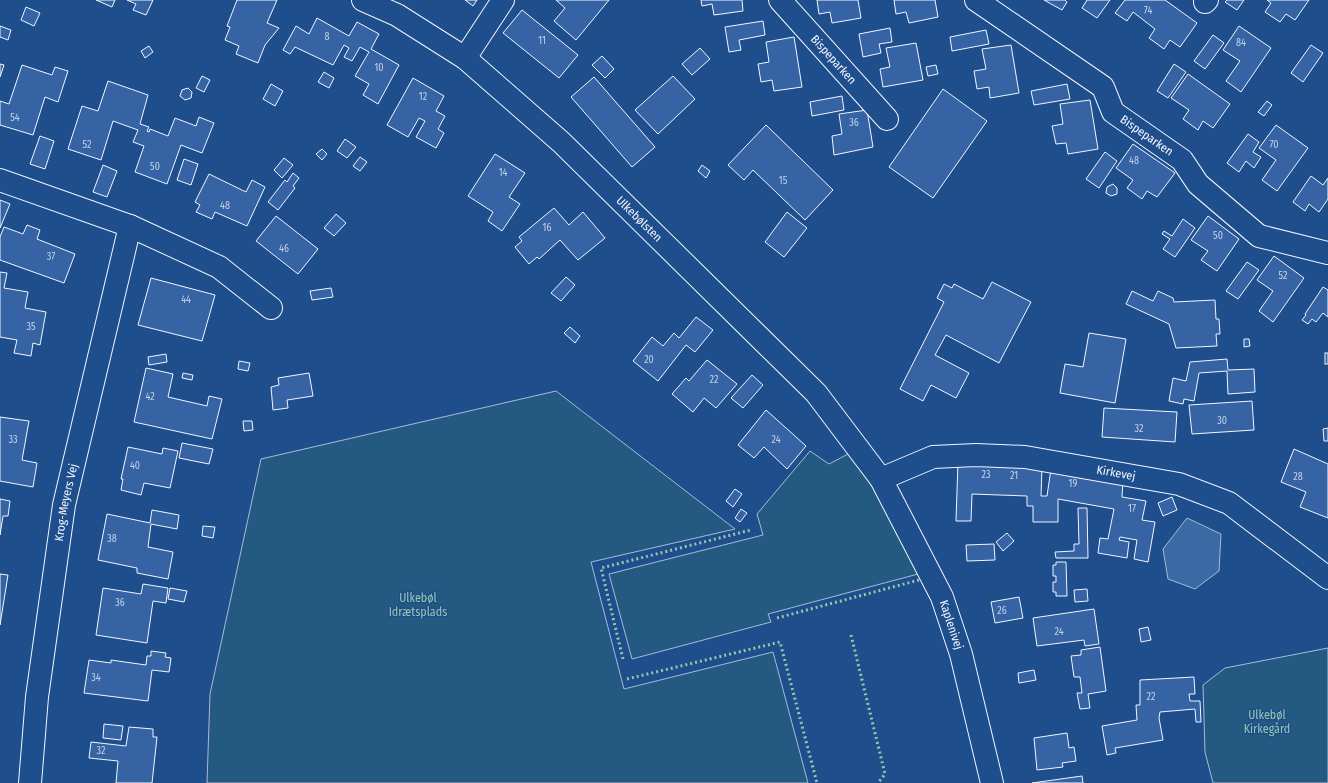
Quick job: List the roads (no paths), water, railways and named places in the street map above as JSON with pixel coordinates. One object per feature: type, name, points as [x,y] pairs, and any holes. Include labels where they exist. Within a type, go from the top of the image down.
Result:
[{"type":"street","name":"Ulkebølsten","points":[[363,0],[396,15],[465,58],[561,142],[816,392],[881,479]]},
{"type":"street","points":[[465,58],[504,0]]},
{"type":"street","name":"Bispeparken","points":[[780,0],[887,119]]},
{"type":"street","name":"Bispeparken","points":[[976,0],[1104,87],[1113,112],[1182,160],[1198,184],[1259,236],[1328,253]]},
{"type":"street","points":[[0,180],[130,226],[219,267],[271,308]]},
{"type":"street","name":"Krog-Meyers Vej","points":[[30,783],[37,697],[64,505],[130,226]]},
{"type":"street","name":"Kirkevej","points":[[881,479],[933,457],[976,455],[1025,457],[1179,484],[1229,503],[1328,578]]},
{"type":"street","name":"Kaplenivej","points":[[881,479],[942,597],[961,654],[992,783]]},
{"type":"park label","name":"Ulkebøl Idrætsplads","points":[[418,605]]},
{"type":"park label","name":"Ulkebøl Kirkegård","points":[[1267,722]]}]
